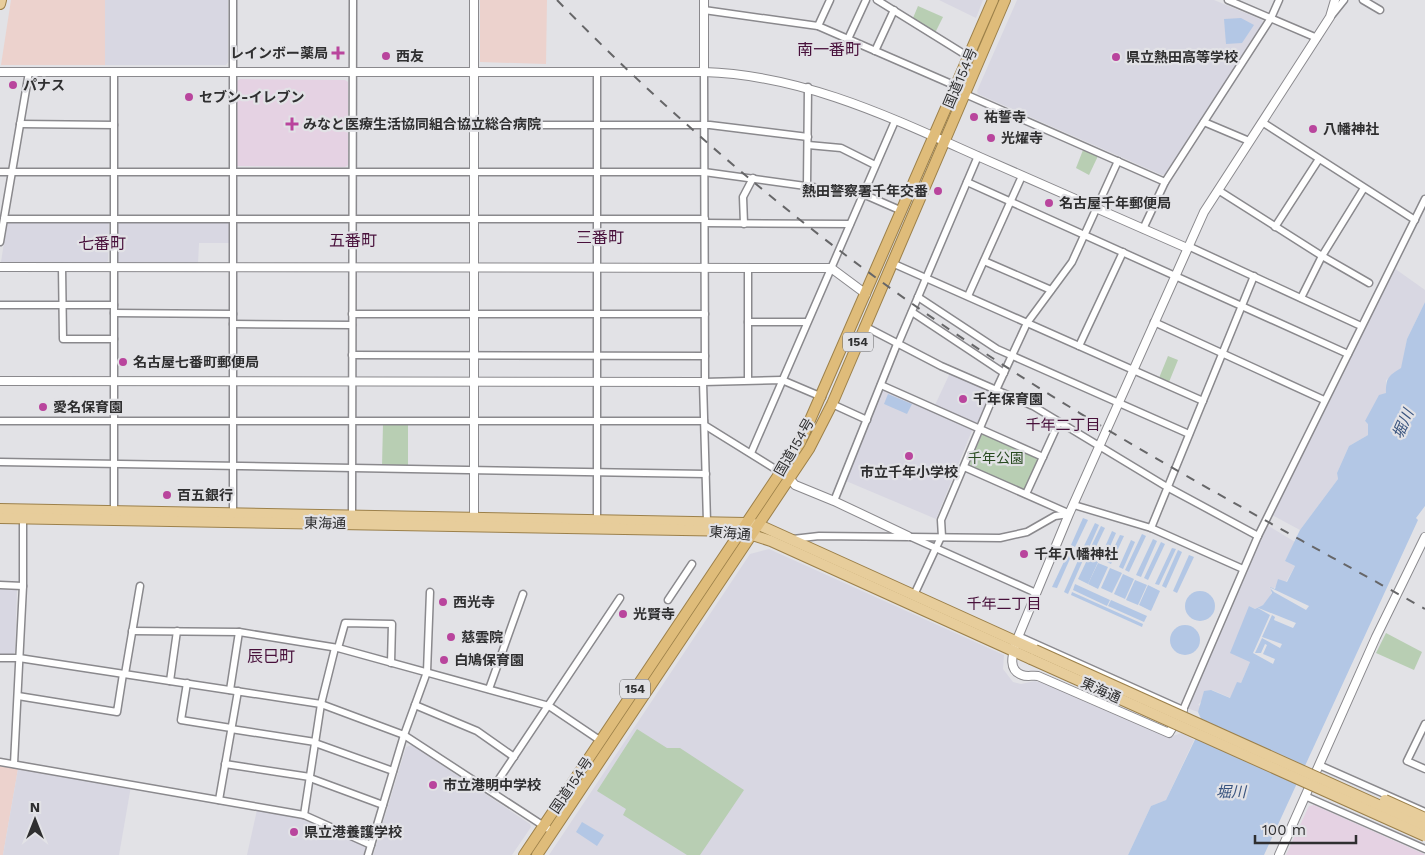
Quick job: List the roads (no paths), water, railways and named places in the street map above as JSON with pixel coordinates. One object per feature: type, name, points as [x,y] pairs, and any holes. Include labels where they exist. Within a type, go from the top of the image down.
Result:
[{"type":"highway","name":"国道154号","points":[[537,855],[548,829],[600,741],[800,443],[822,397],[993,0]]},
{"type":"highway","name":"国道154号","points":[[524,855],[548,829],[756,530],[809,449],[832,404],[1005,0]]},
{"type":"main road","name":"東海通","points":[[0,509],[115,516]]},
{"type":"main road","name":"東海通","points":[[0,518],[115,516],[233,517],[743,527]]},
{"type":"main road","name":"東海通","points":[[233,517],[352,516],[474,522],[597,520],[707,522],[756,530],[789,540],[914,595],[1016,643],[1033,655],[1425,826]]},
{"type":"main road","name":"東海通","points":[[756,530],[1016,643]]},
{"type":"main road","points":[[1200,729],[1216,725],[1425,818]]},
{"type":"main road","name":"東海通","points":[[1200,729],[1425,836]]},
{"type":"main road","points":[[1200,729],[1221,750],[1425,843]]},
{"type":"street","points":[[233,0],[233,517]]},
{"type":"street","points":[[352,516],[353,0]]},
{"type":"street","points":[[474,0],[474,522]]},
{"type":"street","points":[[704,0],[704,381],[707,522]]},
{"type":"street","points":[[818,26],[830,0]]},
{"type":"street","points":[[848,39],[866,0]]},
{"type":"street","points":[[877,0],[969,57]]},
{"type":"street","points":[[1228,0],[1239,2],[1316,38]]},
{"type":"street","points":[[1143,229],[1165,182],[1272,18],[1279,0]]},
{"type":"street","points":[[1330,17],[1336,0]]},
{"type":"street","points":[[1344,0],[1316,38],[1204,212],[1036,592],[1016,643],[1013,668],[1021,675],[1038,676],[1170,733],[1182,710],[1258,536],[1425,199]]},
{"type":"street","points":[[1363,0],[1380,10]]},
{"type":"street","points":[[704,10],[818,26],[956,86]]},
{"type":"street","points":[[875,51],[894,10]]},
{"type":"street","points":[[0,72],[704,72],[755,75],[808,87],[934,137],[1254,276],[1362,326]]},
{"type":"street","points":[[0,242],[29,72]]},
{"type":"street","points":[[114,72],[115,516]]},
{"type":"street","points":[[597,72],[597,520]]},
{"type":"street","points":[[807,186],[808,87]]},
{"type":"street","points":[[965,94],[1165,182]]},
{"type":"street","points":[[751,453],[895,121]]},
{"type":"street","points":[[1204,122],[1250,141]]},
{"type":"street","points":[[1262,122],[1415,220]]},
{"type":"street","points":[[20,124],[114,125]]},
{"type":"street","points":[[352,125],[704,125],[808,137]]},
{"type":"street","points":[[808,145],[841,148],[875,165]]},
{"type":"street","points":[[834,501],[978,156]]},
{"type":"street","points":[[1275,227],[1319,159]]},
{"type":"street","points":[[914,595],[941,537],[941,520],[1011,356],[1027,323],[1072,262],[1118,161]]},
{"type":"street","points":[[0,172],[704,172],[863,194],[902,211]]},
{"type":"street","points":[[968,296],[1022,176]]},
{"type":"street","points":[[744,224],[743,198],[753,178]]},
{"type":"street","points":[[967,182],[1348,354]]},
{"type":"street","points":[[1302,298],[1322,256],[1364,188]]},
{"type":"street","points":[[1218,190],[1322,256],[1369,283]]},
{"type":"street","points":[[4,219],[597,220],[704,221],[744,224],[850,224]]},
{"type":"street","points":[[1079,346],[1123,252]]},
{"type":"street","points":[[984,260],[1051,290]]},
{"type":"street","points":[[892,263],[1203,401]]},
{"type":"street","points":[[0,267],[831,268],[866,294]]},
{"type":"street","points":[[62,267],[63,339],[114,339]]},
{"type":"street","points":[[748,268],[748,380]]},
{"type":"street","points":[[1151,528],[1254,276]]},
{"type":"street","points":[[918,297],[997,349],[1189,434]]},
{"type":"street","points":[[0,305],[114,305]]},
{"type":"street","points":[[912,312],[1004,373]]},
{"type":"street","points":[[114,313],[233,314]]},
{"type":"street","points":[[352,314],[705,314]]},
{"type":"street","points":[[748,322],[807,322]]},
{"type":"street","points":[[1154,322],[1324,400]]},
{"type":"street","points":[[233,324],[352,326]]},
{"type":"street","points":[[864,326],[898,344],[1033,406],[1168,487],[1258,536]]},
{"type":"street","points":[[352,355],[705,356]]},
{"type":"street","points":[[0,381],[597,382],[782,380],[822,397]]},
{"type":"street","points":[[881,385],[1043,457]]},
{"type":"street","points":[[832,404],[867,420]]},
{"type":"street","points":[[0,421],[597,422],[705,424],[780,472]]},
{"type":"street","points":[[1026,494],[1059,422]]},
{"type":"street","points":[[0,462],[706,474]]},
{"type":"street","points":[[964,467],[1069,514]]},
{"type":"street","points":[[790,479],[795,485],[1036,592]]},
{"type":"street","points":[[1074,505],[1151,528],[1243,569]]},
{"type":"street","points":[[789,540],[819,536],[987,538],[1014,535],[1034,528],[1055,516],[1069,514]]},
{"type":"street","points":[[14,764],[23,586],[24,518]]},
{"type":"street","points":[[1279,855],[1376,637],[1425,537]]},
{"type":"street","points":[[668,600],[692,564]]},
{"type":"street","points":[[0,585],[23,586]]},
{"type":"street","points":[[18,696],[117,712],[140,586]]},
{"type":"street","points":[[368,855],[404,735],[428,672],[430,592]]},
{"type":"street","points":[[488,689],[524,594]]},
{"type":"street","points":[[491,791],[620,598]]},
{"type":"street","points":[[304,815],[321,704],[344,623],[392,624],[391,662]]},
{"type":"street","points":[[132,631],[239,632],[336,648],[549,706],[600,741]]},
{"type":"street","points":[[170,681],[177,632]]},
{"type":"street","points":[[230,690],[239,632]]},
{"type":"street","points":[[1016,643],[1182,710]]},
{"type":"street","points":[[0,658],[19,658],[321,704],[404,735],[548,829]]},
{"type":"street","points":[[187,684],[181,720],[315,742],[393,771]]},
{"type":"street","points":[[219,800],[238,691]]},
{"type":"street","points":[[415,705],[477,731],[514,757]]},
{"type":"street","points":[[1425,724],[1407,761],[1425,769]]},
{"type":"street","points":[[0,762],[304,815],[371,845]]},
{"type":"street","points":[[225,764],[310,777],[383,806]]},
{"type":"street","points":[[1319,765],[1425,812]]},
{"type":"street","points":[[1305,796],[1425,849]]},
{"type":"water","points":[[1241,18],[1254,25],[1242,43],[1226,44],[1224,19]]},
{"type":"water","name":"堀川","points":[[1425,302],[1425,506],[1416,518],[1418,520],[1264,855],[1128,855],[1151,806],[1166,800],[1203,723],[1198,712],[1204,691],[1211,690],[1230,698],[1237,682],[1241,683],[1250,662],[1230,653],[1249,606],[1255,609],[1263,605],[1272,593],[1270,587],[1275,589],[1278,579],[1287,582],[1295,566],[1285,561],[1300,530],[1338,479],[1337,473],[1349,446],[1368,435],[1368,424],[1365,421],[1379,395],[1386,393],[1389,378],[1401,368],[1407,339]]},
{"type":"water","points":[[888,394],[912,404],[907,414],[884,404]]},
{"type":"water","points":[[1083,518],[1088,520],[1075,547],[1071,545]]},
{"type":"water","points":[[1095,523],[1099,525],[1087,552],[1082,550]]},
{"type":"water","points":[[1101,526],[1105,528],[1092,555],[1088,553]]},
{"type":"water","points":[[1112,531],[1116,533],[1104,560],[1100,558]]},
{"type":"water","points":[[1142,534],[1146,536],[1129,572],[1125,570]]},
{"type":"water","points":[[1120,535],[1124,536],[1111,564],[1107,562]]},
{"type":"water","points":[[1153,539],[1157,541],[1141,577],[1136,575]]},
{"type":"water","points":[[1131,540],[1135,542],[1123,569],[1119,567]]},
{"type":"water","points":[[1161,542],[1165,544],[1148,580],[1144,578]]},
{"type":"water","points":[[1172,548],[1176,549],[1159,585],[1155,584]]},
{"type":"water","points":[[1178,550],[1182,552],[1166,588],[1162,586]]},
{"type":"water","points":[[1069,551],[1073,552],[1057,588],[1052,587]]},
{"type":"water","points":[[1189,555],[1194,557],[1177,593],[1173,591]]},
{"type":"water","points":[[1080,556],[1084,558],[1068,594],[1064,592]]},
{"type":"water","points":[[1088,558],[1098,562],[1088,584],[1078,579]]},
{"type":"water","points":[[1098,563],[1108,567],[1098,589],[1088,584]]},
{"type":"water","points":[[1110,568],[1122,573],[1112,593],[1101,588]]},
{"type":"water","points":[[1123,574],[1134,579],[1125,599],[1114,594]]},
{"type":"water","points":[[1135,580],[1147,585],[1138,605],[1126,600]]},
{"type":"water","points":[[1075,584],[1110,600],[1107,606],[1073,590]]},
{"type":"water","points":[[1148,585],[1160,591],[1151,611],[1139,605]]},
{"type":"water","points":[[1200,591],[1211,595],[1215,606],[1211,617],[1200,621],[1189,617],[1185,606],[1189,595]]},
{"type":"water","points":[[1072,592],[1143,624],[1142,627],[1071,595]]},
{"type":"water","points":[[1111,600],[1147,616],[1144,622],[1108,606]]},
{"type":"water","points":[[1185,625],[1196,629],[1200,640],[1196,651],[1185,655],[1174,651],[1170,640],[1174,629]]},
{"type":"water","points":[[582,822],[604,835],[597,846],[576,832]]},
{"type":"railway","points":[[557,0],[658,99],[765,192],[877,279],[935,320],[1046,393],[1153,457],[1425,609]]},
{"type":"place","name":"レインボー薬局","points":[[338,53]]},
{"type":"place","name":"西友","points":[[386,56]]},
{"type":"place","name":"県立熱田高等学校","points":[[1116,57]]},
{"type":"place","name":"パナス","points":[[13,85]]},
{"type":"place","name":"セブン-イレブン","points":[[189,97]]},
{"type":"place","name":"祐誓寺","points":[[974,117]]},
{"type":"place","name":"みなと医療生活協同組合協立総合病院","points":[[292,124]]},
{"type":"place","name":"八幡神社","points":[[1313,129]]},
{"type":"place","name":"光燿寺","points":[[991,138]]},
{"type":"place","name":"熱田警察署千年交番","points":[[938,191]]},
{"type":"place","name":"名古屋千年郵便局","points":[[1049,203]]},
{"type":"place","name":"名古屋七番町郵便局","points":[[123,362]]},
{"type":"place","name":"千年保育園","points":[[963,399]]},
{"type":"place","name":"愛名保育園","points":[[43,407]]},
{"type":"place","name":"市立千年小学校","points":[[909,456]]},
{"type":"place","name":"百五銀行","points":[[167,495]]},
{"type":"place","name":"千年八幡神社","points":[[1024,554]]},
{"type":"place","name":"西光寺","points":[[443,602]]},
{"type":"place","name":"光賢寺","points":[[623,614]]},
{"type":"place","name":"慈雲院","points":[[451,637]]},
{"type":"place","name":"白鳩保育園","points":[[444,660]]},
{"type":"place","name":"市立港明中学校","points":[[433,785]]},
{"type":"place","name":"県立港養護学校","points":[[294,832]]},
{"type":"district","name":"南一番町","points":[[829,49]]},
{"type":"district","name":"三番町","points":[[600,237]]},
{"type":"district","name":"五番町","points":[[353,240]]},
{"type":"district","name":"七番町","points":[[102,243]]},
{"type":"district","name":"千年二丁目","points":[[1063,425]]},
{"type":"district","name":"千年二丁目","points":[[1004,604]]},
{"type":"district","name":"辰巳町","points":[[271,656]]},
{"type":"park label","name":"千年公園","points":[[996,458]]}]
